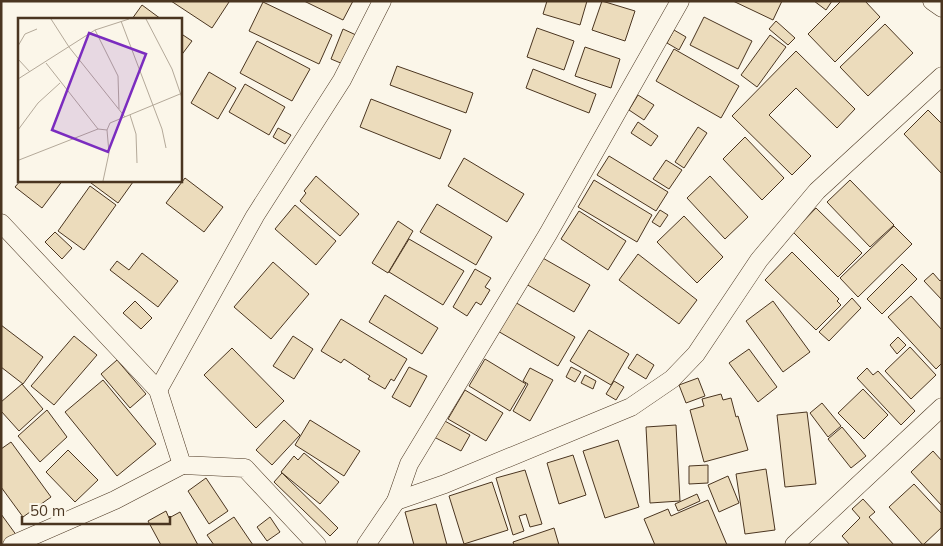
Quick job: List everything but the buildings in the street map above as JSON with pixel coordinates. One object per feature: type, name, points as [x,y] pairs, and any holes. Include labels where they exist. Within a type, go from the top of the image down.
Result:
[{"type":"street","points":[[158,390],[255,216],[342,80],[382,1]]},
{"type":"street","points":[[366,545],[396,500],[409,464],[548,234],[680,1]]},
{"type":"street","points":[[932,1],[942,8]]},
{"type":"street","points":[[396,500],[445,484],[631,407],[672,379],[696,354],[759,260],[817,191],[942,76]]},
{"type":"street","points":[[1,223],[158,390],[182,465]]},
{"type":"street","points":[[794,545],[942,407]]},
{"type":"street","points":[[12,545],[115,500],[182,465],[245,468],[317,545]]}]
